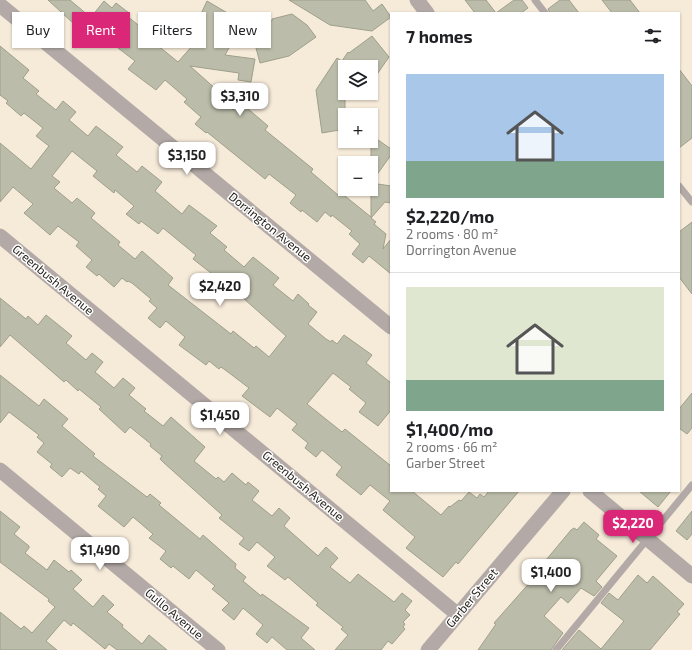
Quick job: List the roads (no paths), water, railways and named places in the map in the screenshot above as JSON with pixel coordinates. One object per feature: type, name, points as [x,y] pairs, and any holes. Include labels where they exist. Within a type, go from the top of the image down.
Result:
[{"type":"street","points":[[417,0],[426,12]]},
{"type":"street","name":"Dorrington Avenue","points":[[0,5],[390,326]]},
{"type":"street","name":"Greenbush Avenue","points":[[0,236],[458,614]]},
{"type":"street","name":"Gullo Avenue","points":[[0,470],[218,650]]},
{"type":"street","name":"Garber Street","points":[[428,650],[562,492]]},
{"type":"street","points":[[591,492],[692,576]]},
{"type":"lane","points":[[535,0],[544,12]]},
{"type":"lane","points":[[680,187],[692,202]]},
{"type":"lane","points":[[556,650],[692,486]]}]
